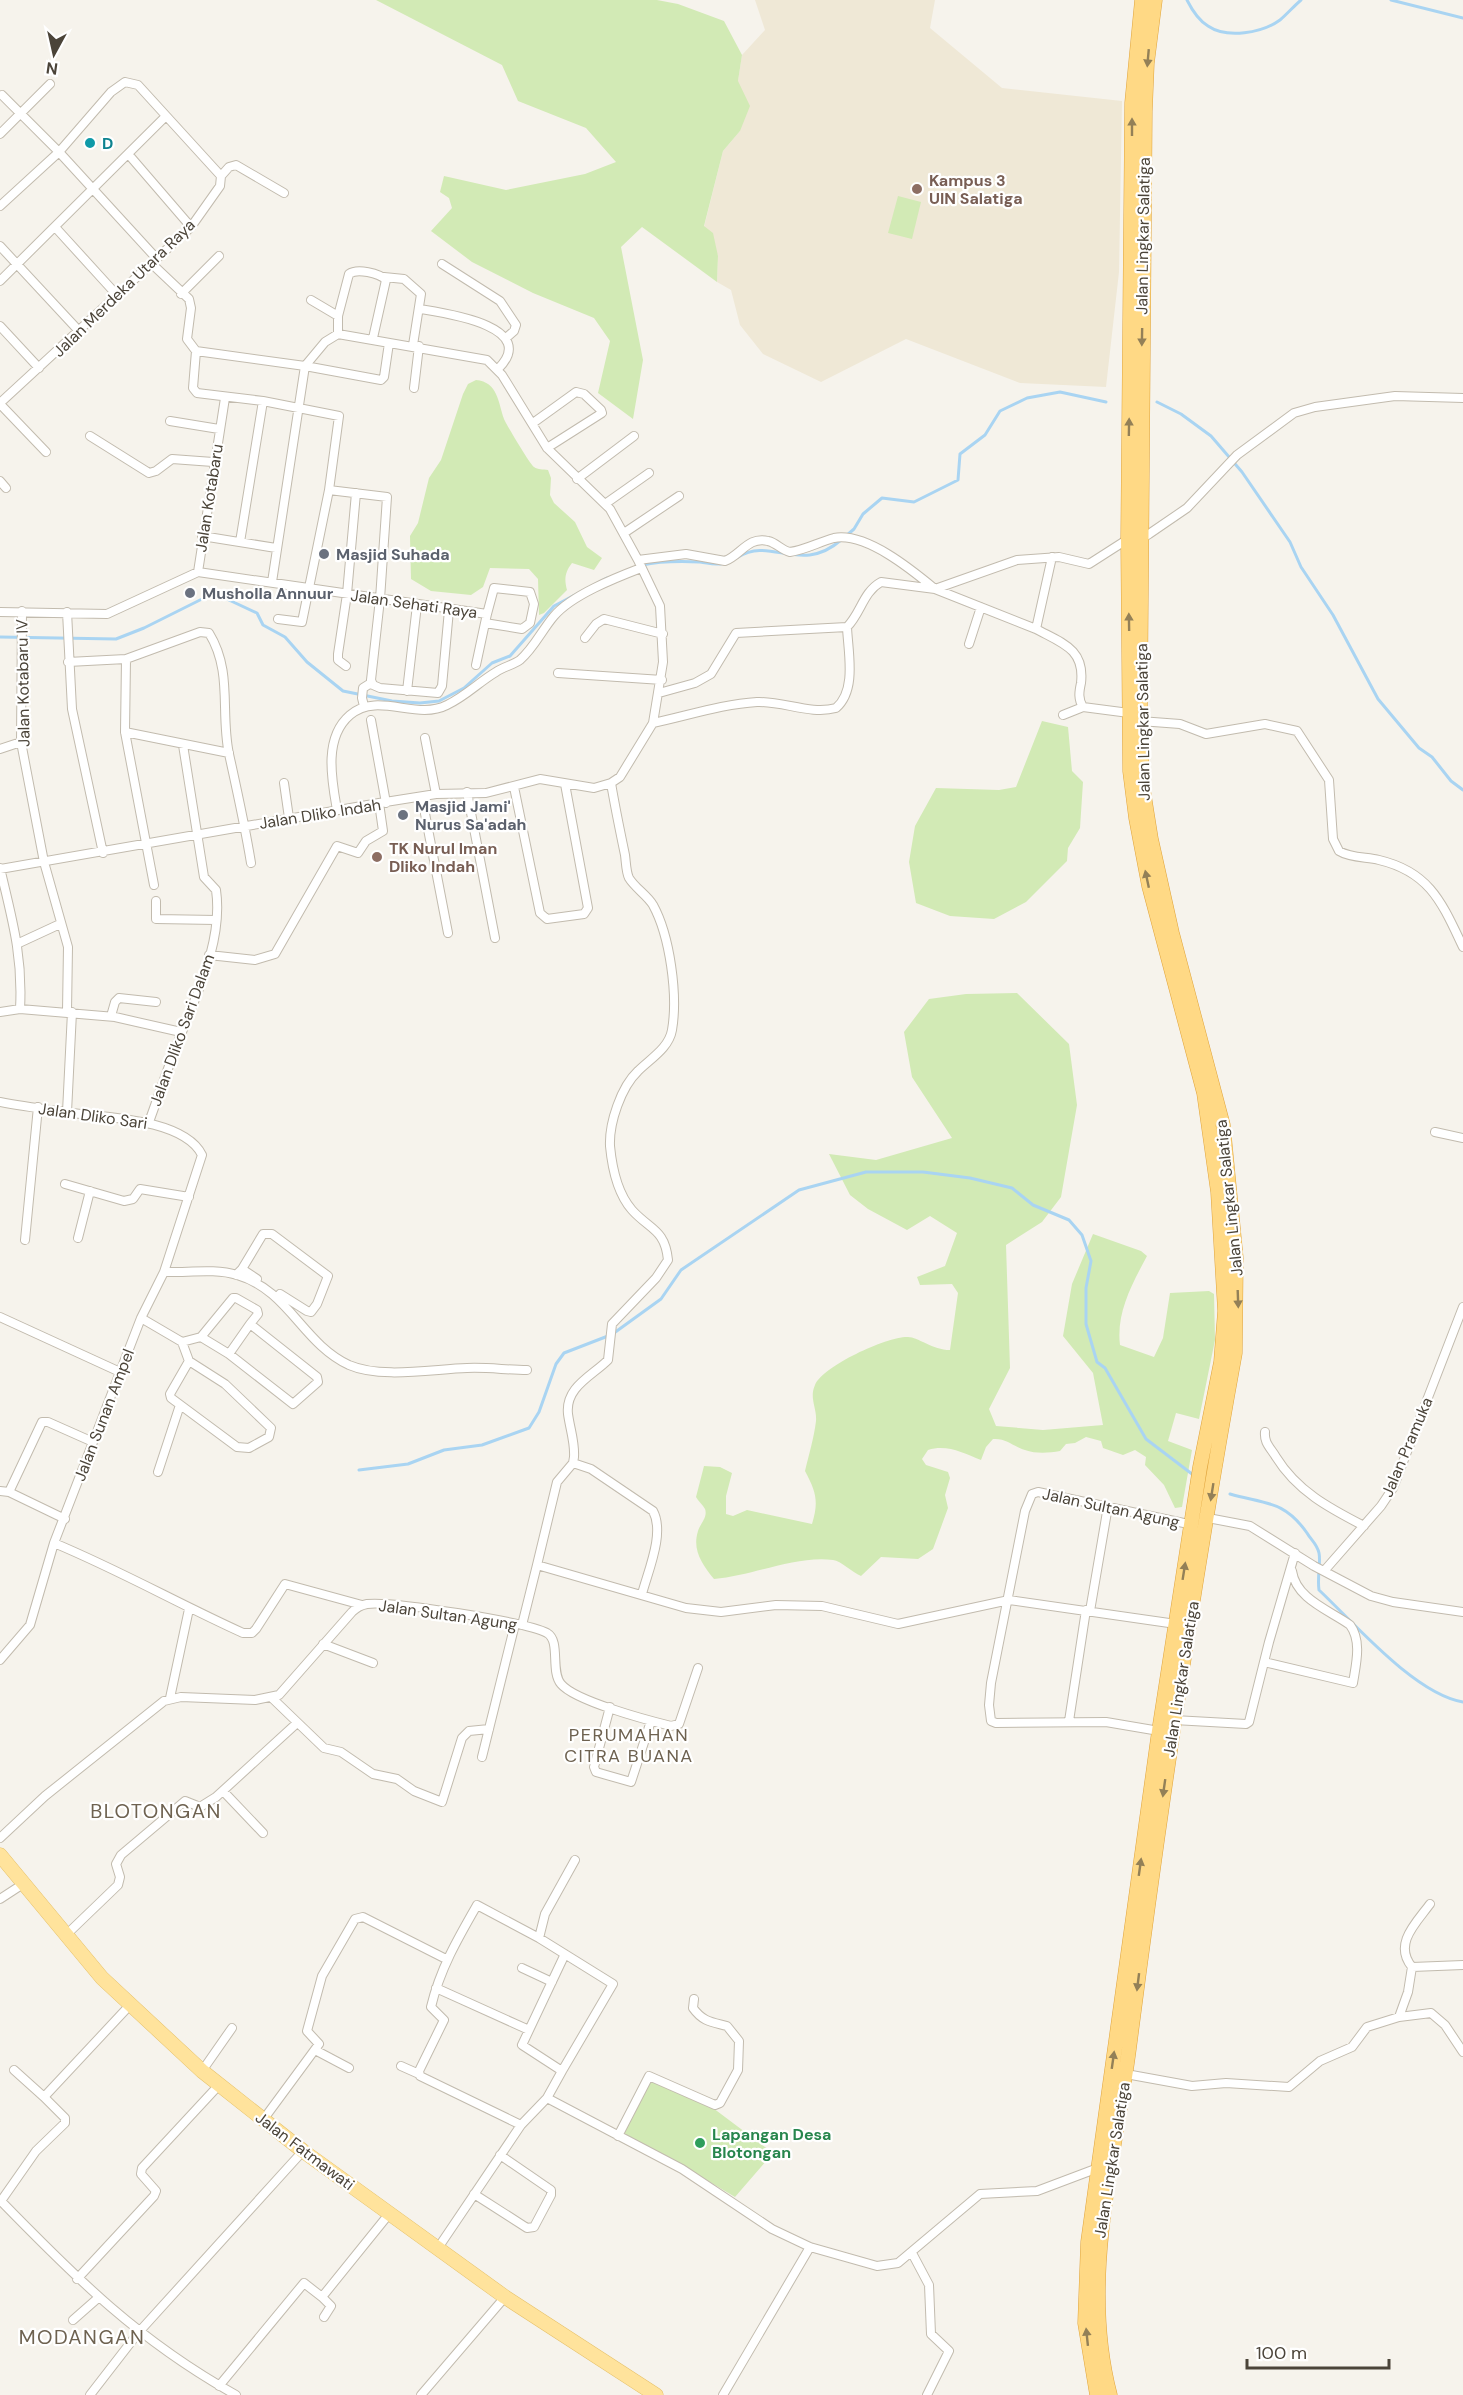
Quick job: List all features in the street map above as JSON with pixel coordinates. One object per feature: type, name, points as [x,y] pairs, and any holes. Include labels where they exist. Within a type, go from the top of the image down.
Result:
[{"type":"highway","name":"Jalan Lingkar Salatiga","points":[[1097,2395],[1089,2360],[1084,2284],[1098,2168],[1126,2074],[1174,1720],[1207,1524],[1222,1390],[1224,1332],[1224,1290],[1210,1092],[1161,935],[1142,853],[1132,782],[1135,539],[1132,103],[1142,0]]},
{"type":"highway","name":"Jalan Lingkar Salatiga","points":[[1135,539],[1145,111],[1147,63],[1155,0]]},
{"type":"highway","name":"Jalan Lingkar Salatiga","points":[[1110,2395],[1101,2354],[1097,2284],[1111,2123],[1159,1731],[1192,1525],[1222,1390]]},
{"type":"main road","name":"Jalan Fatmawati","points":[[0,1855],[65,1936],[130,2006],[219,2085],[303,2151],[505,2297],[656,2395]]},
{"type":"street","points":[[0,206],[59,152],[118,84],[130,82],[138,85],[221,176],[233,164],[284,193]]},
{"type":"street","points":[[0,134],[50,84]]},
{"type":"street","points":[[2,95],[59,152],[190,305],[187,339],[196,351],[194,391],[225,398],[299,406],[340,417],[329,490],[302,622],[278,619]]},
{"type":"street","points":[[0,281],[165,117]]},
{"type":"street","points":[[129,155],[191,227]]},
{"type":"street","name":"Jalan Merdeka Utara Raya","points":[[0,403],[191,227],[220,186],[221,176]]},
{"type":"street","points":[[55,227],[116,294]]},
{"type":"street","points":[[0,246],[79,332]]},
{"type":"street","points":[[182,294],[219,256]]},
{"type":"street","points":[[442,264],[500,301],[516,325],[514,331],[506,338]]},
{"type":"street","points":[[338,334],[338,316],[350,272],[400,278],[418,289],[421,297],[414,388]]},
{"type":"street","points":[[373,338],[386,282],[384,277]]},
{"type":"street","points":[[311,300],[338,316]]},
{"type":"street","points":[[420,309],[476,320],[492,327],[506,338],[508,356],[498,369]]},
{"type":"street","points":[[0,326],[39,368]]},
{"type":"street","points":[[272,582],[305,366],[325,342],[338,334],[373,338],[389,343],[482,358],[498,369],[547,448],[605,504],[624,533],[660,606],[663,634],[662,680],[653,723],[624,772],[611,783],[629,877],[654,908],[674,977],[675,995],[671,1034],[665,1046],[636,1072],[624,1087],[612,1128],[610,1144],[614,1170],[627,1202],[632,1210],[659,1232],[666,1246],[668,1262],[638,1298],[613,1322],[609,1360],[579,1385],[570,1400],[568,1415],[574,1450],[573,1463],[557,1482],[537,1564],[482,1757]]},
{"type":"street","points":[[196,351],[305,366],[381,380],[384,377],[389,343]]},
{"type":"street","points":[[533,423],[576,392],[584,394],[601,410],[602,413],[547,448]]},
{"type":"street","points":[[935,589],[1000,564],[1052,557],[1089,564],[1187,508],[1237,455],[1284,419],[1301,410],[1395,396],[1463,398]]},
{"type":"street","name":"Jalan Kotabaru","points":[[0,612],[111,613],[198,572],[213,462],[225,398]]},
{"type":"street","points":[[240,542],[263,401]]},
{"type":"street","points":[[0,403],[46,452]]},
{"type":"street","points":[[170,421],[219,429]]},
{"type":"street","points":[[90,436],[149,473],[156,471],[172,459],[213,462]]},
{"type":"street","points":[[577,479],[634,436]]},
{"type":"street","points":[[605,504],[649,473]]},
{"type":"street","points":[[329,490],[387,497],[380,599],[367,685],[363,702],[348,716],[339,731],[331,754],[337,810]]},
{"type":"street","points":[[346,666],[338,660],[338,654],[347,594],[356,493]]},
{"type":"street","points":[[624,533],[679,496]]},
{"type":"street","points":[[202,536],[276,548]]},
{"type":"street","points":[[363,702],[432,710],[445,706],[476,689],[493,673],[520,660],[555,614],[590,591],[640,564],[677,554],[725,561],[747,544],[758,540],[771,541],[785,551],[793,552],[836,538],[847,538],[895,558],[935,589]]},
{"type":"street","points":[[1036,628],[1052,557]]},
{"type":"street","name":"Jalan Sehati Raya","points":[[198,572],[449,610],[522,629],[528,626],[534,598],[530,592],[494,588],[486,619]]},
{"type":"street","points":[[653,723],[742,703],[761,702],[822,709],[836,708],[845,694],[849,676],[847,627],[860,612],[867,593],[881,582],[935,589],[1036,628],[1072,650],[1079,657],[1082,668],[1079,696],[1083,707]]},
{"type":"street","points":[[407,691],[417,605]]},
{"type":"street","points":[[969,644],[981,607]]},
{"type":"street","points":[[367,685],[436,694],[440,691],[449,610]]},
{"type":"street","name":"Jalan Kotabaru IV","points":[[22,611],[21,742],[44,861],[68,947],[67,1112]]},
{"type":"street","points":[[67,612],[68,662],[75,732],[103,853]]},
{"type":"street","points":[[476,665],[486,619]]},
{"type":"street","points":[[585,638],[596,624],[604,620],[663,634]]},
{"type":"street","points":[[659,693],[695,683],[711,674],[736,633],[847,627]]},
{"type":"street","points":[[68,662],[126,659],[200,632],[209,633],[224,666],[229,753],[251,863]]},
{"type":"street","points":[[126,659],[125,732],[154,885]]},
{"type":"street","points":[[558,672],[662,680]]},
{"type":"street","points":[[1063,715],[1083,707],[1180,724],[1206,734],[1266,724],[1286,726],[1297,731],[1329,780],[1333,839],[1339,850],[1395,864],[1422,878],[1450,921],[1463,947]]},
{"type":"street","points":[[209,955],[255,960],[275,954],[337,846],[358,853],[366,841],[383,831],[382,803],[370,720]]},
{"type":"street","points":[[125,732],[183,746],[229,753]]},
{"type":"street","points":[[424,738],[436,794]]},
{"type":"street","points":[[0,749],[21,742]]},
{"type":"street","name":"Jalan Dliko Sari Dalam","points":[[149,1122],[181,1032],[197,995],[209,955],[216,920],[217,893],[205,880],[183,746]]},
{"type":"street","name":"Jalan Dliko Indah","points":[[0,869],[436,794],[486,793],[540,779],[588,789],[611,783]]},
{"type":"street","points":[[284,783],[289,819]]},
{"type":"street","points":[[514,787],[540,913],[547,919],[584,914],[588,908],[565,784]]},
{"type":"street","points":[[467,792],[495,938]]},
{"type":"street","points":[[422,798],[448,933]]},
{"type":"street","points":[[0,869],[19,943],[22,969],[20,1009]]},
{"type":"street","points":[[156,901],[156,919],[216,920]]},
{"type":"street","points":[[19,943],[60,924]]},
{"type":"street","points":[[111,1016],[115,1002],[119,998],[156,1002]]},
{"type":"street","points":[[0,1012],[4,1009],[20,1009],[111,1016],[181,1032]]},
{"type":"street","name":"Jalan Dliko Sari","points":[[0,1102],[149,1122],[195,1144],[202,1153],[201,1164]]},
{"type":"street","points":[[25,1240],[38,1107]]},
{"type":"street","points":[[1435,1132],[1463,1138]]},
{"type":"street","name":"Jalan Sunan Ampel","points":[[0,1660],[30,1625],[54,1543],[141,1318],[164,1272],[201,1164]]},
{"type":"street","points":[[65,1184],[128,1201],[140,1189],[189,1197]]},
{"type":"street","points":[[78,1238],[90,1191]]},
{"type":"street","points":[[164,1272],[239,1272],[309,1312],[317,1304],[328,1278],[326,1272],[268,1233],[263,1234],[239,1272]]},
{"type":"street","points":[[239,1272],[281,1300],[317,1343],[331,1355],[359,1369],[410,1372],[470,1368],[527,1370]]},
{"type":"street","points":[[182,1342],[201,1337],[233,1298],[257,1310],[258,1314],[229,1354]]},
{"type":"street","name":"Jalan Pramuka","points":[[1319,1568],[1364,1526],[1393,1488],[1463,1307]]},
{"type":"street","points":[[0,1317],[120,1372]]},
{"type":"street","points":[[141,1318],[182,1342],[189,1360],[225,1384],[263,1419],[271,1428],[267,1438],[249,1448],[241,1448],[180,1404],[170,1394],[189,1360]]},
{"type":"street","points":[[201,1337],[229,1354],[293,1404],[318,1382],[317,1377],[250,1324]]},
{"type":"street","points":[[158,1472],[180,1404]]},
{"type":"street","points":[[64,1519],[4,1492],[40,1424],[48,1422],[93,1442]]},
{"type":"street","points":[[1265,1432],[1264,1440],[1282,1467],[1306,1492],[1364,1526]]},
{"type":"street","points":[[573,1463],[591,1469],[621,1488],[653,1511],[656,1516],[658,1530],[642,1594]]},
{"type":"street","name":"Jalan Sultan Agung","points":[[1159,1731],[1106,1722],[1001,1724],[991,1721],[988,1705],[991,1683],[1025,1511],[1030,1496],[1038,1492],[1192,1525],[1250,1526],[1319,1568],[1371,1596],[1393,1602],[1463,1612]]},
{"type":"street","points":[[1070,1721],[1108,1506]]},
{"type":"street","points":[[54,1543],[124,1573],[189,1609],[243,1633],[252,1633],[285,1584],[362,1605]]},
{"type":"street","points":[[1174,1720],[1246,1724],[1250,1719],[1296,1553]]},
{"type":"street","points":[[537,1564],[686,1608],[708,1611],[737,1611],[776,1605],[822,1606],[898,1624],[1009,1600],[1176,1624]]},
{"type":"street","points":[[1264,1662],[1353,1683],[1357,1651],[1354,1631],[1350,1624],[1304,1596],[1294,1582],[1291,1569]]},
{"type":"street","name":"Jalan Sultan Agung","points":[[272,1698],[283,1692],[352,1612],[362,1605],[409,1607],[518,1625],[546,1633],[552,1638],[554,1663],[560,1684],[581,1696],[610,1707],[671,1726],[679,1724],[698,1668]]},
{"type":"street","points":[[170,1698],[189,1609]]},
{"type":"street","points":[[323,1644],[373,1663]]},
{"type":"street","points":[[0,1838],[45,1796],[151,1708],[170,1698],[255,1700],[272,1698],[324,1749],[342,1752],[373,1774],[397,1779],[414,1791],[442,1802],[462,1737],[469,1731],[489,1729]]},
{"type":"street","points":[[610,1707],[594,1767],[596,1772],[631,1782],[651,1721]]},
{"type":"street","points":[[65,1936],[118,1885],[120,1876],[116,1864],[121,1855],[185,1801],[200,1807],[223,1791],[297,1723]]},
{"type":"street","points":[[223,1791],[263,1833]]},
{"type":"street","points":[[539,1938],[545,1914],[575,1860]]},
{"type":"street","points":[[0,1899],[23,1884]]},
{"type":"street","points":[[1399,2018],[1408,1992],[1412,1967],[1405,1956],[1404,1944],[1430,1904]]},
{"type":"street","points":[[419,2074],[444,2020],[431,2007],[436,1988],[446,1959],[477,1905],[539,1938],[613,1984],[547,2098],[521,2125],[438,2248]]},
{"type":"street","points":[[263,2120],[315,2050],[318,2042],[307,2034],[307,2031],[322,1976],[356,1919],[363,1917],[446,1959]]},
{"type":"street","points":[[562,2071],[523,2046],[565,1954]]},
{"type":"street","points":[[1412,1967],[1463,1965]]},
{"type":"street","points":[[522,1968],[552,1982]]},
{"type":"street","points":[[436,1988],[529,2030]]},
{"type":"street","points":[[618,2136],[649,2076],[715,2104],[720,2103],[724,2096],[740,2061],[739,2041],[727,2026],[707,2022],[702,2018],[693,2008],[694,1999]]},
{"type":"street","points":[[44,2097],[130,2006]]},
{"type":"street","points":[[1126,2074],[1192,2086],[1226,2083],[1289,2087],[1320,2061],[1352,2047],[1367,2026],[1431,2013],[1445,2025],[1463,2052]]},
{"type":"street","points":[[202,2071],[232,2028]]},
{"type":"street","points":[[315,2050],[349,2068]]},
{"type":"street","points":[[401,2066],[521,2125]]},
{"type":"street","points":[[14,2070],[66,2121],[36,2151],[1,2200],[77,2279],[138,2333],[236,2395]]},
{"type":"street","points":[[77,2279],[154,2196],[156,2190],[141,2174],[142,2168],[219,2085]]},
{"type":"street","points":[[547,2098],[682,2169],[772,2229],[810,2247],[877,2266],[898,2264],[980,2194],[1037,2192],[1098,2168]]},
{"type":"street","points":[[90,2395],[138,2333],[303,2151]]},
{"type":"street","points":[[474,2194],[527,2228],[534,2227],[551,2195],[551,2190],[500,2155]]},
{"type":"street","points":[[322,2297],[389,2214]]},
{"type":"street","points":[[723,2395],[810,2247]]},
{"type":"street","points":[[912,2253],[929,2285],[931,2334],[949,2351],[927,2395]]},
{"type":"street","points":[[219,2386],[304,2283],[331,2306],[324,2317]]},
{"type":"street","points":[[422,2395],[505,2297]]},
{"type":"street","points":[[73,2320],[98,2298]]},
{"type":"shaded area","name":"Kampus 3 UIN Salatiga","points":[[755,0],[935,0],[930,28],[1002,88],[1122,101],[1119,272],[1106,387],[1020,383],[906,339],[821,382],[763,354],[740,325],[731,290],[717,282],[718,256],[704,227],[723,151],[740,131],[738,81],[742,55],[765,30]]},
{"type":"green space","points":[[376,0],[657,0],[678,4],[724,21],[742,55],[738,81],[750,106],[740,131],[723,151],[704,226],[713,233],[718,256],[717,282],[642,227],[621,247],[643,360],[633,419],[598,393],[610,341],[594,318],[533,293],[472,262],[431,231],[452,208],[449,198],[440,192],[444,176],[506,190],[585,174],[616,162],[586,128],[518,101],[502,65]]},
{"type":"green space","points":[[898,196],[921,202],[912,239],[888,233]]},
{"type":"green space","points":[[476,380],[493,389],[504,419],[528,460],[536,468],[548,470],[551,478],[550,495],[554,503],[575,522],[587,547],[602,558],[594,570],[572,563],[566,576],[567,590],[544,613],[539,615],[538,579],[529,569],[490,568],[483,587],[471,595],[431,591],[411,579],[410,536],[418,523],[429,478],[441,460],[463,394],[468,384]]},
{"type":"green space","points":[[1042,721],[1068,727],[1072,771],[1083,782],[1080,828],[1068,848],[1067,861],[1026,902],[994,919],[950,916],[916,903],[909,862],[915,826],[936,788],[999,790],[1016,787]]},
{"type":"green space","points":[[1017,993],[1069,1044],[1077,1105],[1061,1197],[1042,1222],[1006,1245],[1010,1368],[989,1409],[996,1426],[1043,1430],[1103,1425],[1093,1373],[1063,1336],[1072,1284],[1093,1234],[1141,1251],[1147,1256],[1126,1299],[1120,1322],[1120,1345],[1154,1357],[1163,1338],[1170,1293],[1209,1291],[1214,1294],[1215,1340],[1199,1419],[1176,1413],[1168,1441],[1192,1450],[1182,1507],[1175,1508],[1164,1485],[1145,1465],[1146,1457],[1135,1450],[1123,1455],[1103,1448],[1101,1441],[1086,1437],[1075,1443],[1066,1444],[1060,1451],[1038,1453],[993,1439],[986,1447],[981,1460],[955,1450],[942,1448],[928,1450],[922,1459],[926,1465],[948,1472],[950,1478],[945,1495],[948,1508],[933,1549],[918,1559],[881,1557],[861,1576],[836,1561],[819,1559],[804,1560],[714,1579],[702,1562],[696,1544],[698,1531],[705,1515],[705,1509],[696,1497],[704,1466],[720,1467],[732,1473],[726,1496],[726,1514],[733,1516],[747,1510],[812,1524],[815,1497],[805,1471],[816,1421],[813,1390],[820,1377],[842,1361],[897,1338],[911,1337],[937,1348],[950,1350],[958,1293],[952,1284],[920,1285],[917,1277],[945,1266],[957,1233],[930,1216],[907,1230],[868,1209],[850,1195],[829,1154],[876,1160],[952,1138],[912,1077],[904,1032],[929,999],[966,994]]},
{"type":"green space","name":"Lapangan Desa Blotongan","points":[[645,2077],[713,2108],[773,2153],[735,2197],[673,2160],[621,2134]]},
{"type":"waterway","points":[[1187,0],[1204,24],[1216,30],[1234,33],[1254,31],[1273,25],[1301,0]]},
{"type":"waterway","points":[[1391,0],[1463,18]]},
{"type":"waterway","points":[[846,536],[854,529],[863,514],[882,498],[914,502],[958,480],[960,454],[985,435],[1000,411],[1027,398],[1060,392],[1106,402]]},
{"type":"waterway","points":[[1157,402],[1181,414],[1211,436],[1242,472],[1290,542],[1301,567],[1333,615],[1378,699],[1419,748],[1432,757],[1451,781],[1463,790]]},
{"type":"waterway","points":[[738,557],[762,550],[800,555],[813,554],[826,550],[841,540]]},
{"type":"waterway","points":[[642,565],[671,562],[724,563]]},
{"type":"waterway","points":[[0,637],[116,639],[144,628],[214,593],[257,613],[263,625],[285,637],[307,662],[343,691],[392,701],[420,703],[439,701],[464,688],[492,663],[510,656],[554,606],[607,578]]},
{"type":"waterway","points":[[614,1333],[661,1299],[681,1270],[799,1190],[866,1172],[923,1172],[970,1178],[1012,1188],[1033,1205],[1069,1220],[1082,1235],[1091,1261],[1086,1288],[1086,1324],[1097,1362],[1105,1368],[1146,1439],[1192,1474]]},
{"type":"waterway","points":[[359,1470],[408,1464],[444,1450],[482,1445],[529,1428],[539,1412],[556,1364],[564,1353],[608,1336]]},
{"type":"waterway","points":[[1230,1494],[1273,1505],[1299,1522],[1318,1550],[1319,1590],[1386,1656],[1406,1672],[1425,1686],[1463,1702]]},
{"type":"place","name":"D","points":[[90,143]]},
{"type":"place","name":"Kampus 3 UIN Salatiga","points":[[917,189]]},
{"type":"place","name":"Masjid Suhada","points":[[324,554]]},
{"type":"place","name":"Musholla Annuur","points":[[190,593]]},
{"type":"place","name":"Masjid Jami' Nurus Sa'adah","points":[[403,815]]},
{"type":"place","name":"TK Nurul Iman Dliko Indah","points":[[377,857]]},
{"type":"place","name":"Lapangan Desa Blotongan","points":[[700,2143]]},
{"type":"district","name":"PERUMAHAN CITRA BUANA","points":[[629,1745]]},
{"type":"district","name":"BLOTONGAN","points":[[156,1811]]},
{"type":"district","name":"MODANGAN","points":[[82,2337]]}]
